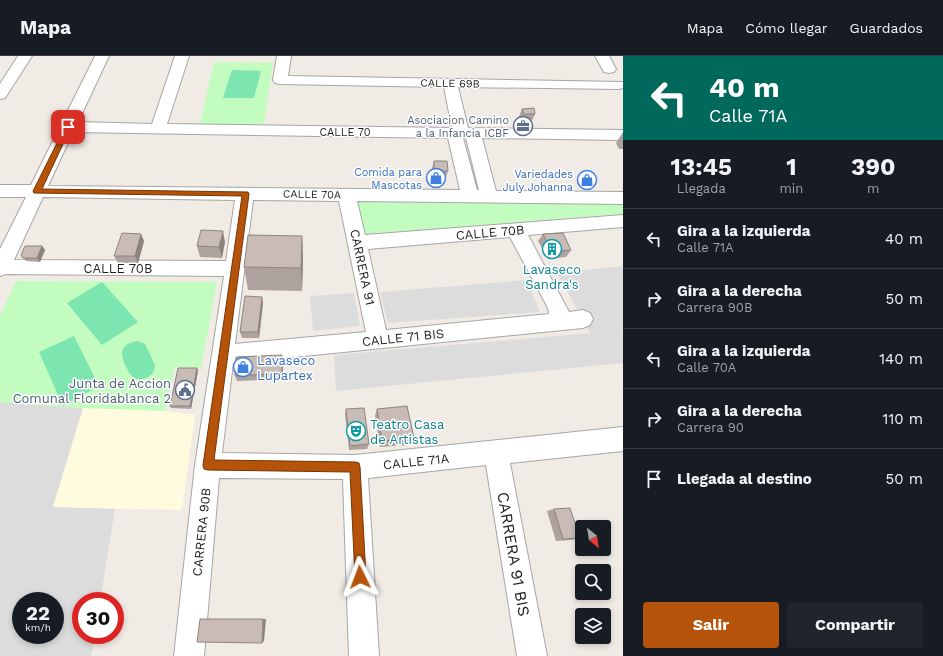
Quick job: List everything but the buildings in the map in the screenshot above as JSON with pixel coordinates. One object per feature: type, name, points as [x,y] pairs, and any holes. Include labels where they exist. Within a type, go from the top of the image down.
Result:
[{"type":"street","points":[[1,268],[102,56]]},
{"type":"street","points":[[158,128],[182,56]]},
{"type":"street","name":"CALLE 69B","points":[[284,56],[280,80],[619,85]]},
{"type":"street","points":[[602,56],[610,69]]},
{"type":"street","points":[[0,95],[17,60]]},
{"type":"street","points":[[450,83],[463,132],[489,196]]},
{"type":"street","name":"CALLE 70","points":[[68,127],[623,135]]},
{"type":"street","points":[[463,132],[470,196]]},
{"type":"street","name":"CALLE 70A","points":[[0,191],[623,198]]},
{"type":"street","name":"CARRERA 90B","points":[[189,656],[208,465],[246,194]]},
{"type":"street","name":"CARRERA 91","points":[[347,195],[378,340]]},
{"type":"street","name":"CALLE 70B","points":[[357,243],[623,221]]},
{"type":"street","points":[[516,230],[558,308],[561,320]]},
{"type":"street","name":"CALLE 70B","points":[[1,268],[235,269]]},
{"type":"street","name":"CALLE 71 BIS","points":[[223,355],[583,319]]},
{"type":"street","name":"CALLE 71A","points":[[208,465],[355,467],[623,439]]},
{"type":"street","name":"CARRERA 91 BIS","points":[[496,452],[532,656]]},
{"type":"street","points":[[355,467],[364,656]]},
{"type":"shaded area","points":[[623,266],[623,363],[336,391],[334,355],[590,333],[557,273]]},
{"type":"shaded area","points":[[527,280],[540,312],[388,323],[380,292]]},
{"type":"shaded area","points":[[354,293],[360,326],[313,331],[310,296]]},
{"type":"shaded area","points":[[0,402],[83,408],[53,507],[115,509],[101,592],[72,592],[72,644],[93,644],[91,656],[0,656]]},
{"type":"shaded area","points":[[83,408],[165,411],[195,415],[182,510],[53,507]]},
{"type":"green space","points":[[214,62],[273,63],[264,124],[200,124]]},
{"type":"green space","points":[[232,70],[261,71],[254,98],[223,98]]},
{"type":"green space","points":[[353,199],[623,202],[623,214],[362,234]]},
{"type":"green space","points":[[16,281],[217,282],[201,368],[175,367],[165,411],[83,408],[0,402],[0,316]]},
{"type":"green space","points":[[102,282],[138,322],[102,345],[67,303]]},
{"type":"green space","points":[[74,336],[99,386],[63,406],[39,352]]},
{"type":"green space","points":[[138,341],[145,344],[155,365],[151,375],[143,379],[136,379],[131,375],[122,356],[123,348],[125,346]]},
{"type":"place","name":"Asociacion Camino a la Infancia ICBF","points":[[523,126]]},
{"type":"place","name":"Comida para Mascotas","points":[[436,178]]},
{"type":"place","name":"Variedades July Johanna","points":[[587,180]]},
{"type":"place","name":"Lavaseco Sandra's","points":[[552,249]]},
{"type":"place","name":"Lavaseco Lupartex","points":[[243,367]]},
{"type":"place","name":"Junta de Accion Comunal Floridablanca 2","points":[[185,390]]},
{"type":"place","name":"Teatro Casa de Artistas","points":[[356,431]]},
{"type":"route","points":[[68,127],[37,191],[246,194],[208,465],[355,467],[360,577]]}]
